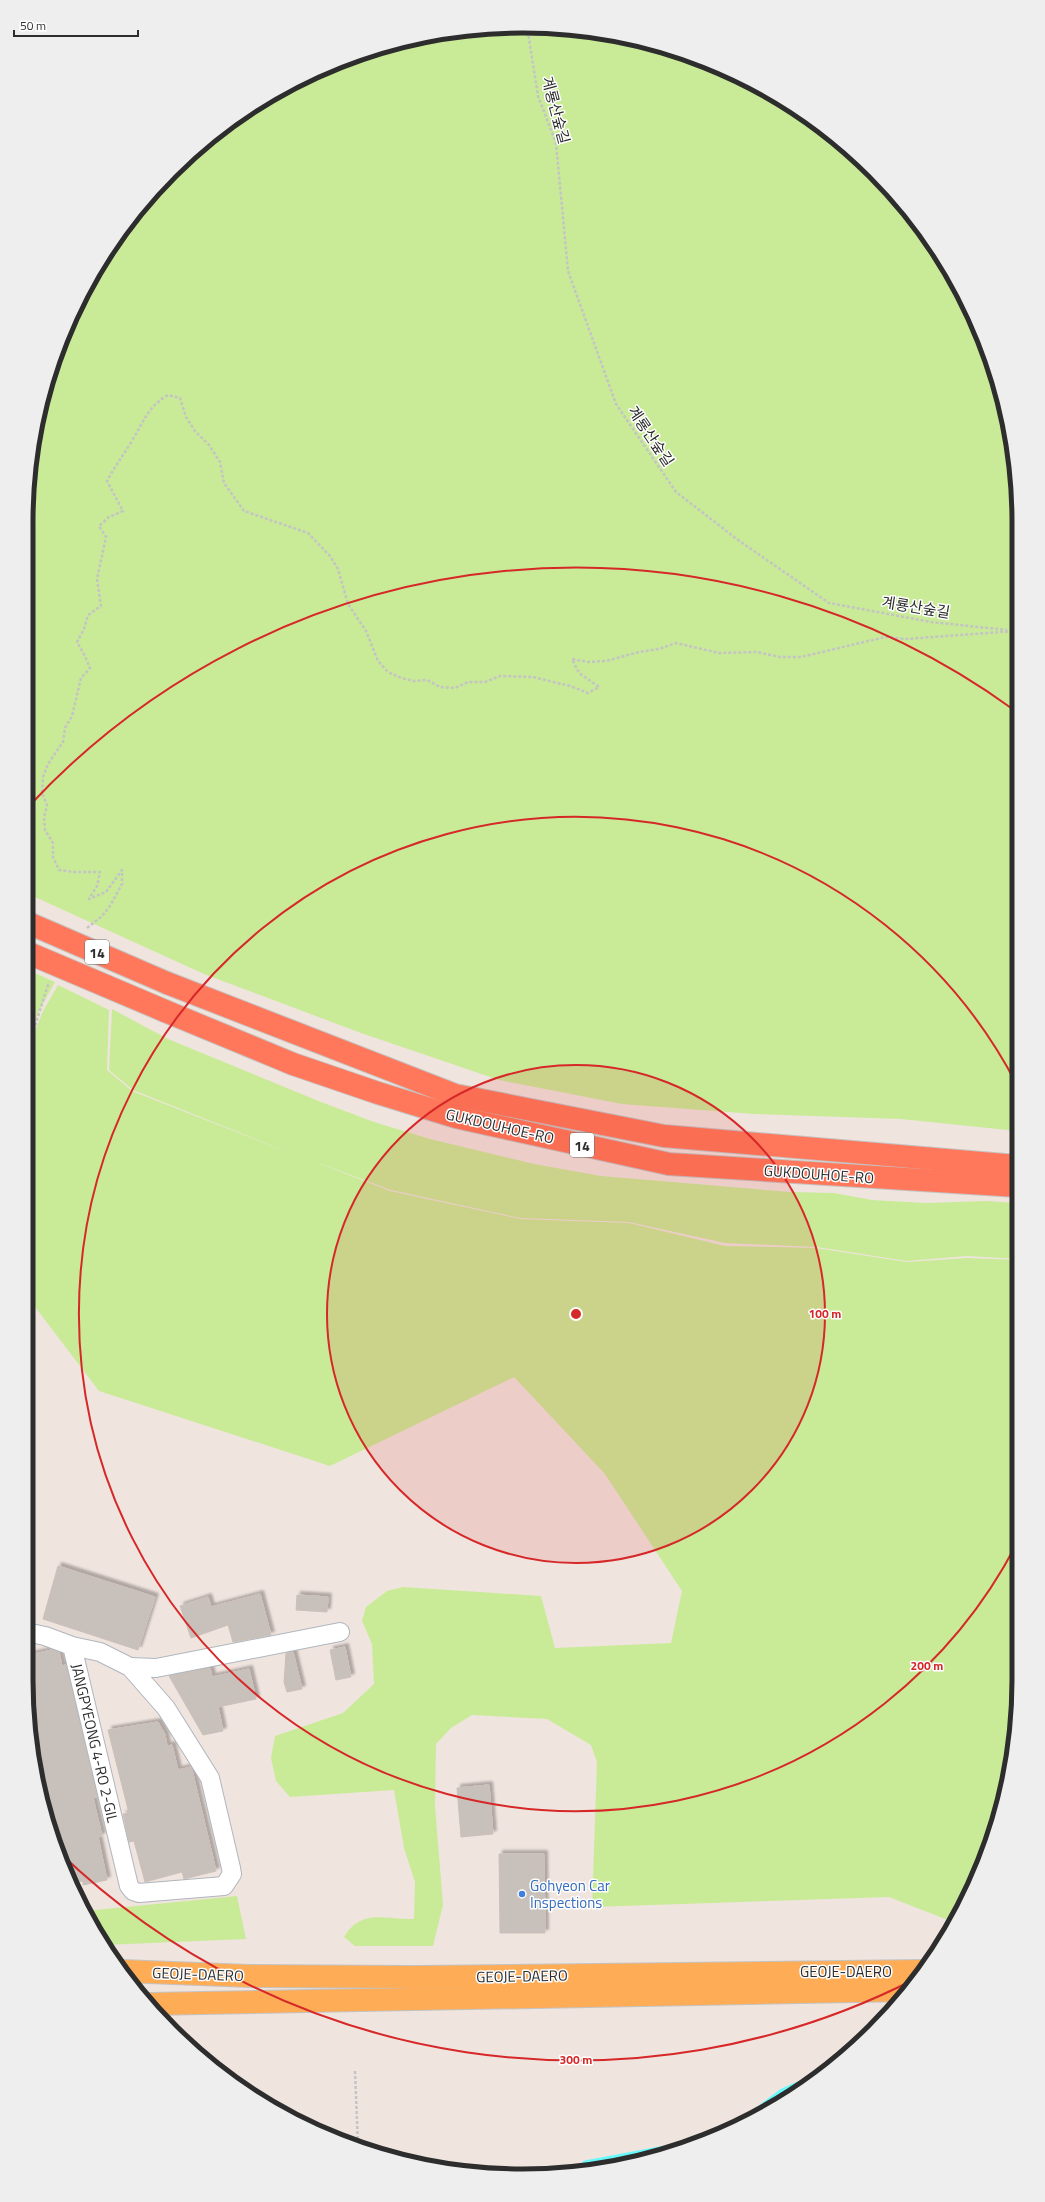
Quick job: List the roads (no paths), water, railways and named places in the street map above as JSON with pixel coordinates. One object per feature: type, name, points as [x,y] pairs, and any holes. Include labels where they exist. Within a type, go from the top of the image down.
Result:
[{"type":"highway","name":"GUKDOUHOE-RO","points":[[33,925],[168,982],[455,1095],[664,1136],[1012,1166]]},
{"type":"highway","name":"GUKDOUHOE-RO","points":[[33,955],[293,1064],[399,1100],[456,1117],[669,1164],[1012,1186]]},
{"type":"main road","points":[[121,1959],[142,1965],[152,1972]]},
{"type":"main road","name":"GEOJE-DAERO","points":[[130,1971],[249,1976],[415,1977],[915,1971]]},
{"type":"main road","name":"GEOJE-DAERO","points":[[156,2004],[900,1990]]},
{"type":"street","points":[[72,1646],[100,1652],[130,1668],[156,1668],[340,1632]]},
{"type":"street","name":"JANGPYEONG 4-RO 2-GIL","points":[[33,1633],[45,1636],[72,1646],[129,1886],[133,1891],[139,1893],[224,1886],[232,1874],[210,1778],[166,1708],[130,1668]]},
{"type":"waterway","points":[[764,2105],[782,2091],[798,2084]]},
{"type":"waterway","points":[[582,2165],[585,2163],[659,2149]]},
{"type":"place","name":"Gohyeon Car Inspections","points":[[522,1894]]}]
